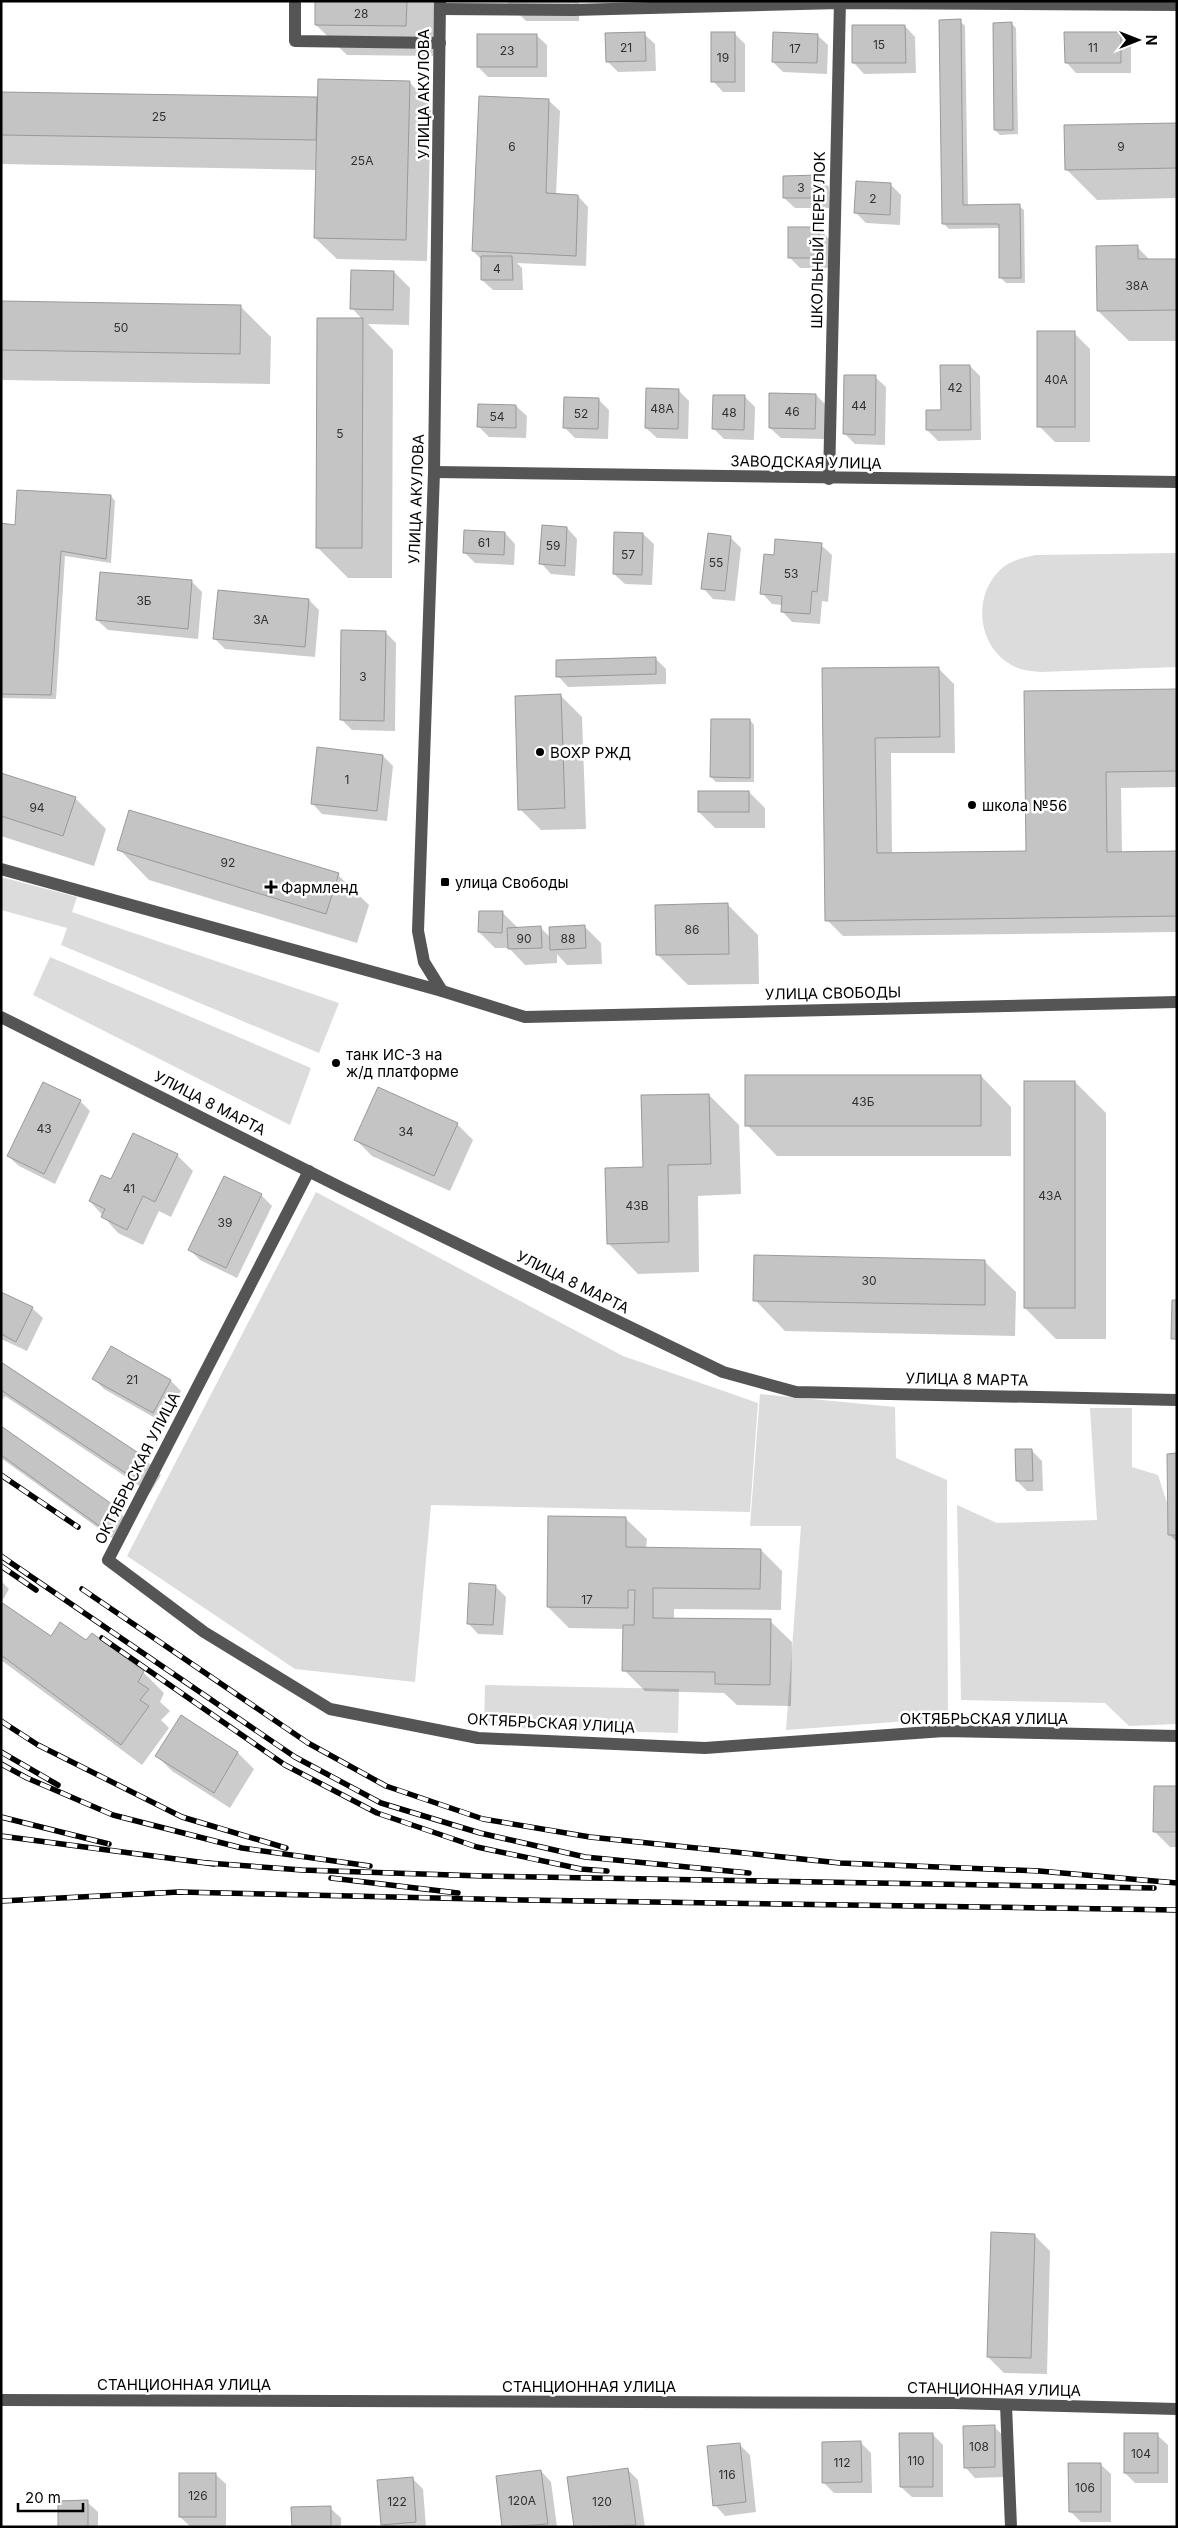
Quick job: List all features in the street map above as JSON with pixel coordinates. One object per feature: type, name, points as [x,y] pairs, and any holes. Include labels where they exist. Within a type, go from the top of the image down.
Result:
[{"type":"street","points":[[296,1],[296,41],[440,43]]},
{"type":"street","points":[[440,5],[573,10],[839,2],[1177,5]]},
{"type":"street","name":"ШКОЛЬНЫЙ ПЕРЕУЛОК","points":[[829,479],[839,2]]},
{"type":"street","name":"УЛИЦА АКУЛОВА","points":[[440,5],[434,472],[418,931],[424,962],[442,991]]},
{"type":"street","name":"ЗАВОДСКАЯ УЛИЦА","points":[[434,472],[829,479],[1177,482]]},
{"type":"street","name":"УЛИЦА СВОБОДЫ","points":[[1,868],[442,991],[525,1017],[1177,1002]]},
{"type":"street","name":"УЛИЦА 8 МАРТА","points":[[1,1017],[310,1172],[723,1372],[796,1392],[1177,1400]]},
{"type":"street","name":"ОКТЯБРЬСКАЯ УЛИЦА","points":[[310,1172],[108,1560],[204,1632],[330,1709],[478,1738],[705,1748],[944,1731],[1177,1736]]},
{"type":"street","name":"СТАНЦИОННАЯ УЛИЦА","points":[[1,2400],[1006,2404],[1177,2409]]},
{"type":"street","points":[[1006,2404],[1011,2527]]},
{"type":"shaded area","points":[[1177,553],[1177,667],[1028,671],[1007,662],[996,652],[988,640],[982,611],[984,596],[990,582],[1000,570],[1012,562],[1035,555]]},
{"type":"shaded area","points":[[1,877],[77,897],[72,912],[339,1003],[319,1053],[61,945],[67,928],[1,910]]},
{"type":"shaded area","points":[[50,957],[311,1068],[290,1125],[33,995]]},
{"type":"shaded area","points":[[316,1192],[623,1356],[758,1403],[750,1512],[431,1505],[415,1682],[295,1669],[127,1556]]},
{"type":"shaded area","points":[[760,1394],[895,1407],[896,1458],[947,1480],[948,1718],[786,1730],[801,1526],[750,1526]]},
{"type":"shaded area","points":[[1090,1408],[1132,1408],[1132,1467],[1158,1475],[1177,1534],[1177,1724],[1129,1726],[1105,1703],[961,1700],[957,1505],[997,1523],[1097,1520]]},
{"type":"shaded area","points":[[485,1685],[679,1689],[678,1733],[484,1727]]},
{"type":"building","points":[[315,1],[407,1],[406,26],[315,25]]},
{"type":"building","points":[[961,19],[963,205],[1020,204],[1021,278],[999,278],[999,224],[942,224],[939,20]]},
{"type":"building","points":[[1012,22],[1013,130],[994,130],[993,23]]},
{"type":"building","points":[[852,25],[905,25],[906,63],[852,63]]},
{"type":"building","points":[[645,32],[646,61],[606,62],[605,33]]},
{"type":"building","points":[[711,32],[735,32],[735,82],[711,82]]},
{"type":"building","points":[[773,32],[818,34],[817,63],[772,62]]},
{"type":"building","points":[[1064,32],[1121,32],[1121,63],[1065,63]]},
{"type":"building","points":[[477,34],[537,34],[537,67],[477,67]]},
{"type":"building","points":[[318,79],[410,81],[406,240],[314,238]]},
{"type":"building","points":[[1,92],[317,97],[316,140],[1,135]]},
{"type":"building","points":[[479,96],[549,99],[546,193],[578,195],[576,256],[472,251]]},
{"type":"building","points":[[1177,123],[1177,168],[1065,170],[1064,125]]},
{"type":"building","points":[[819,175],[819,198],[783,198],[783,176]]},
{"type":"building","points":[[856,181],[891,183],[890,215],[854,213]]},
{"type":"building","points":[[788,227],[819,227],[819,258],[788,258]]},
{"type":"building","points":[[1138,245],[1138,259],[1177,259],[1177,310],[1097,311],[1096,246]]},
{"type":"building","points":[[481,256],[512,256],[513,280],[481,280]]},
{"type":"building","points":[[351,270],[394,271],[393,310],[350,309]]},
{"type":"building","points":[[1,301],[241,305],[240,354],[1,350]]},
{"type":"building","points":[[317,318],[363,318],[362,548],[316,548]]},
{"type":"building","points":[[1037,331],[1075,331],[1075,427],[1037,427]]},
{"type":"building","points":[[940,365],[970,365],[971,430],[926,430],[926,410],[941,410]]},
{"type":"building","points":[[844,375],[876,375],[875,435],[843,434]]},
{"type":"building","points":[[646,388],[679,389],[678,429],[645,428]]},
{"type":"building","points":[[769,393],[816,394],[815,429],[769,428]]},
{"type":"building","points":[[713,395],[745,395],[744,430],[712,429]]},
{"type":"building","points":[[564,397],[599,398],[598,429],[563,428]]},
{"type":"building","points":[[478,404],[516,405],[516,428],[477,427]]},
{"type":"building","points":[[17,490],[111,495],[106,559],[61,551],[51,695],[1,694],[1,523],[15,525]]},
{"type":"building","points":[[542,525],[567,527],[565,566],[539,564]]},
{"type":"building","points":[[464,530],[505,532],[504,555],[463,553]]},
{"type":"building","points":[[614,532],[643,533],[642,575],[613,574]]},
{"type":"building","points":[[708,533],[731,536],[725,591],[701,589]]},
{"type":"building","points":[[775,539],[822,543],[817,592],[812,591],[810,614],[781,612],[782,596],[760,594],[764,554],[774,555]]},
{"type":"building","points":[[100,572],[192,580],[188,629],[96,620]]},
{"type":"building","points":[[218,590],[309,599],[305,647],[213,639]]},
{"type":"building","points":[[341,630],[386,631],[384,721],[340,720]]},
{"type":"building","points":[[656,657],[656,674],[556,677],[556,660]]},
{"type":"building","points":[[939,667],[940,737],[875,738],[877,853],[1026,851],[1024,691],[1177,689],[1177,771],[1106,772],[1107,852],[1177,851],[1177,916],[825,921],[822,668]]},
{"type":"building","name":"ВОХР РЖД","points":[[561,694],[565,808],[518,810],[515,696]]},
{"type":"building","points":[[711,719],[750,719],[750,778],[710,777]]},
{"type":"building","points":[[317,747],[383,755],[377,811],[311,804]]},
{"type":"building","points":[[1,773],[76,797],[63,836],[1,816]]},
{"type":"building","points":[[698,791],[749,791],[749,812],[698,812]]},
{"type":"building","points":[[129,810],[339,873],[326,914],[117,850]]},
{"type":"building","points":[[728,903],[729,954],[656,955],[655,905]]},
{"type":"building","points":[[479,911],[503,911],[502,933],[478,932]]},
{"type":"building","points":[[585,925],[586,948],[550,950],[549,927]]},
{"type":"building","points":[[541,926],[542,948],[508,949],[507,928]]},
{"type":"building","points":[[745,1075],[981,1075],[981,1126],[745,1126]]},
{"type":"building","points":[[1024,1081],[1075,1081],[1075,1308],[1024,1308]]},
{"type":"building","points":[[43,1082],[81,1100],[44,1174],[7,1156]]},
{"type":"building","points":[[378,1087],[458,1123],[434,1176],[354,1140]]},
{"type":"building","points":[[709,1094],[711,1164],[668,1165],[669,1242],[607,1244],[605,1168],[643,1167],[641,1095]]},
{"type":"building","points":[[133,1133],[178,1154],[155,1202],[143,1196],[127,1230],[101,1217],[105,1209],[89,1201],[101,1175],[111,1179]]},
{"type":"building","points":[[224,1176],[262,1194],[226,1268],[188,1250]]},
{"type":"building","points":[[754,1255],[985,1260],[985,1305],[753,1301]]},
{"type":"building","points":[[1,1292],[33,1307],[16,1342],[1,1334]]},
{"type":"building","points":[[1172,1300],[1177,1300],[1177,1339],[1171,1339]]},
{"type":"building","points":[[111,1346],[171,1380],[153,1413],[92,1379]]},
{"type":"building","points":[[1,1362],[146,1458],[133,1478],[1,1390]]},
{"type":"building","points":[[1,1426],[116,1507],[102,1528],[1,1455]]},
{"type":"building","points":[[1015,1449],[1032,1449],[1033,1481],[1016,1481]]},
{"type":"building","points":[[1177,1453],[1177,1535],[1168,1535],[1167,1454]]},
{"type":"building","points":[[548,1516],[626,1517],[626,1547],[761,1549],[760,1589],[653,1588],[653,1618],[771,1619],[770,1685],[715,1684],[715,1672],[622,1671],[623,1625],[634,1625],[635,1590],[628,1590],[628,1608],[547,1607]]},
{"type":"building","points":[[469,1583],[496,1585],[493,1625],[467,1624]]},
{"type":"building","points":[[1,1602],[51,1636],[60,1622],[86,1640],[92,1633],[144,1671],[138,1682],[149,1689],[140,1700],[149,1706],[121,1745],[1,1655]]},
{"type":"building","points":[[181,1715],[238,1752],[214,1793],[155,1756]]},
{"type":"building","points":[[1154,1786],[1177,1786],[1177,1832],[1153,1832]]},
{"type":"building","points":[[991,2232],[1035,2234],[1031,2358],[987,2357]]},
{"type":"building","points":[[995,2425],[995,2467],[964,2468],[963,2426]]},
{"type":"building","points":[[899,2433],[933,2433],[933,2487],[900,2487]]},
{"type":"building","points":[[1124,2433],[1158,2433],[1158,2473],[1124,2473]]},
{"type":"building","points":[[861,2441],[862,2482],[822,2483],[822,2442]]},
{"type":"building","points":[[740,2443],[746,2502],[713,2506],[707,2446]]},
{"type":"building","points":[[1068,2463],[1101,2463],[1101,2512],[1069,2512]]},
{"type":"building","points":[[628,2468],[636,2525],[574,2527],[567,2477]]},
{"type":"building","points":[[541,2470],[548,2524],[502,2527],[496,2476]]},
{"type":"building","points":[[179,2473],[216,2473],[216,2517],[179,2517]]},
{"type":"building","points":[[413,2477],[416,2522],[381,2525],[377,2480]]},
{"type":"building","points":[[88,2500],[88,2527],[58,2527],[58,2501]]},
{"type":"building","points":[[331,2506],[331,2527],[292,2527],[291,2507]]},
{"type":"railway","points":[[1,1475],[78,1527]]},
{"type":"railway","points":[[1,1556],[295,1757],[381,1803],[480,1833],[585,1857],[749,1873]]},
{"type":"railway","points":[[1,1566],[36,1590]]},
{"type":"railway","points":[[82,1589],[308,1743],[386,1786],[483,1819],[590,1837],[840,1863],[1039,1871],[1177,1883]]},
{"type":"railway","points":[[102,1638],[285,1765],[377,1813],[477,1847],[581,1869],[607,1871]]},
{"type":"railway","points":[[1,1721],[38,1745],[182,1817],[286,1848]]},
{"type":"railway","points":[[1,1752],[58,1785]]},
{"type":"railway","points":[[1,1764],[27,1778],[113,1815],[242,1848],[370,1866]]},
{"type":"railway","points":[[1,1817],[109,1844]]},
{"type":"railway","points":[[1,1836],[214,1864]]},
{"type":"railway","points":[[207,1863],[302,1870],[482,1876],[1154,1888]]},
{"type":"railway","points":[[331,1878],[458,1893]]},
{"type":"railway","points":[[1,1901],[179,1892],[523,1900],[1177,1910]]},
{"type":"place","name":"ВОХР РЖД","points":[[540,752]]},
{"type":"place","name":"школа №56","points":[[972,805]]},
{"type":"place","name":"улица Свободы","points":[[445,882]]},
{"type":"place","name":"Фармленд","points":[[271,887]]},
{"type":"place","name":"танк ИС-3 на ж/д платформе","points":[[336,1063]]}]
